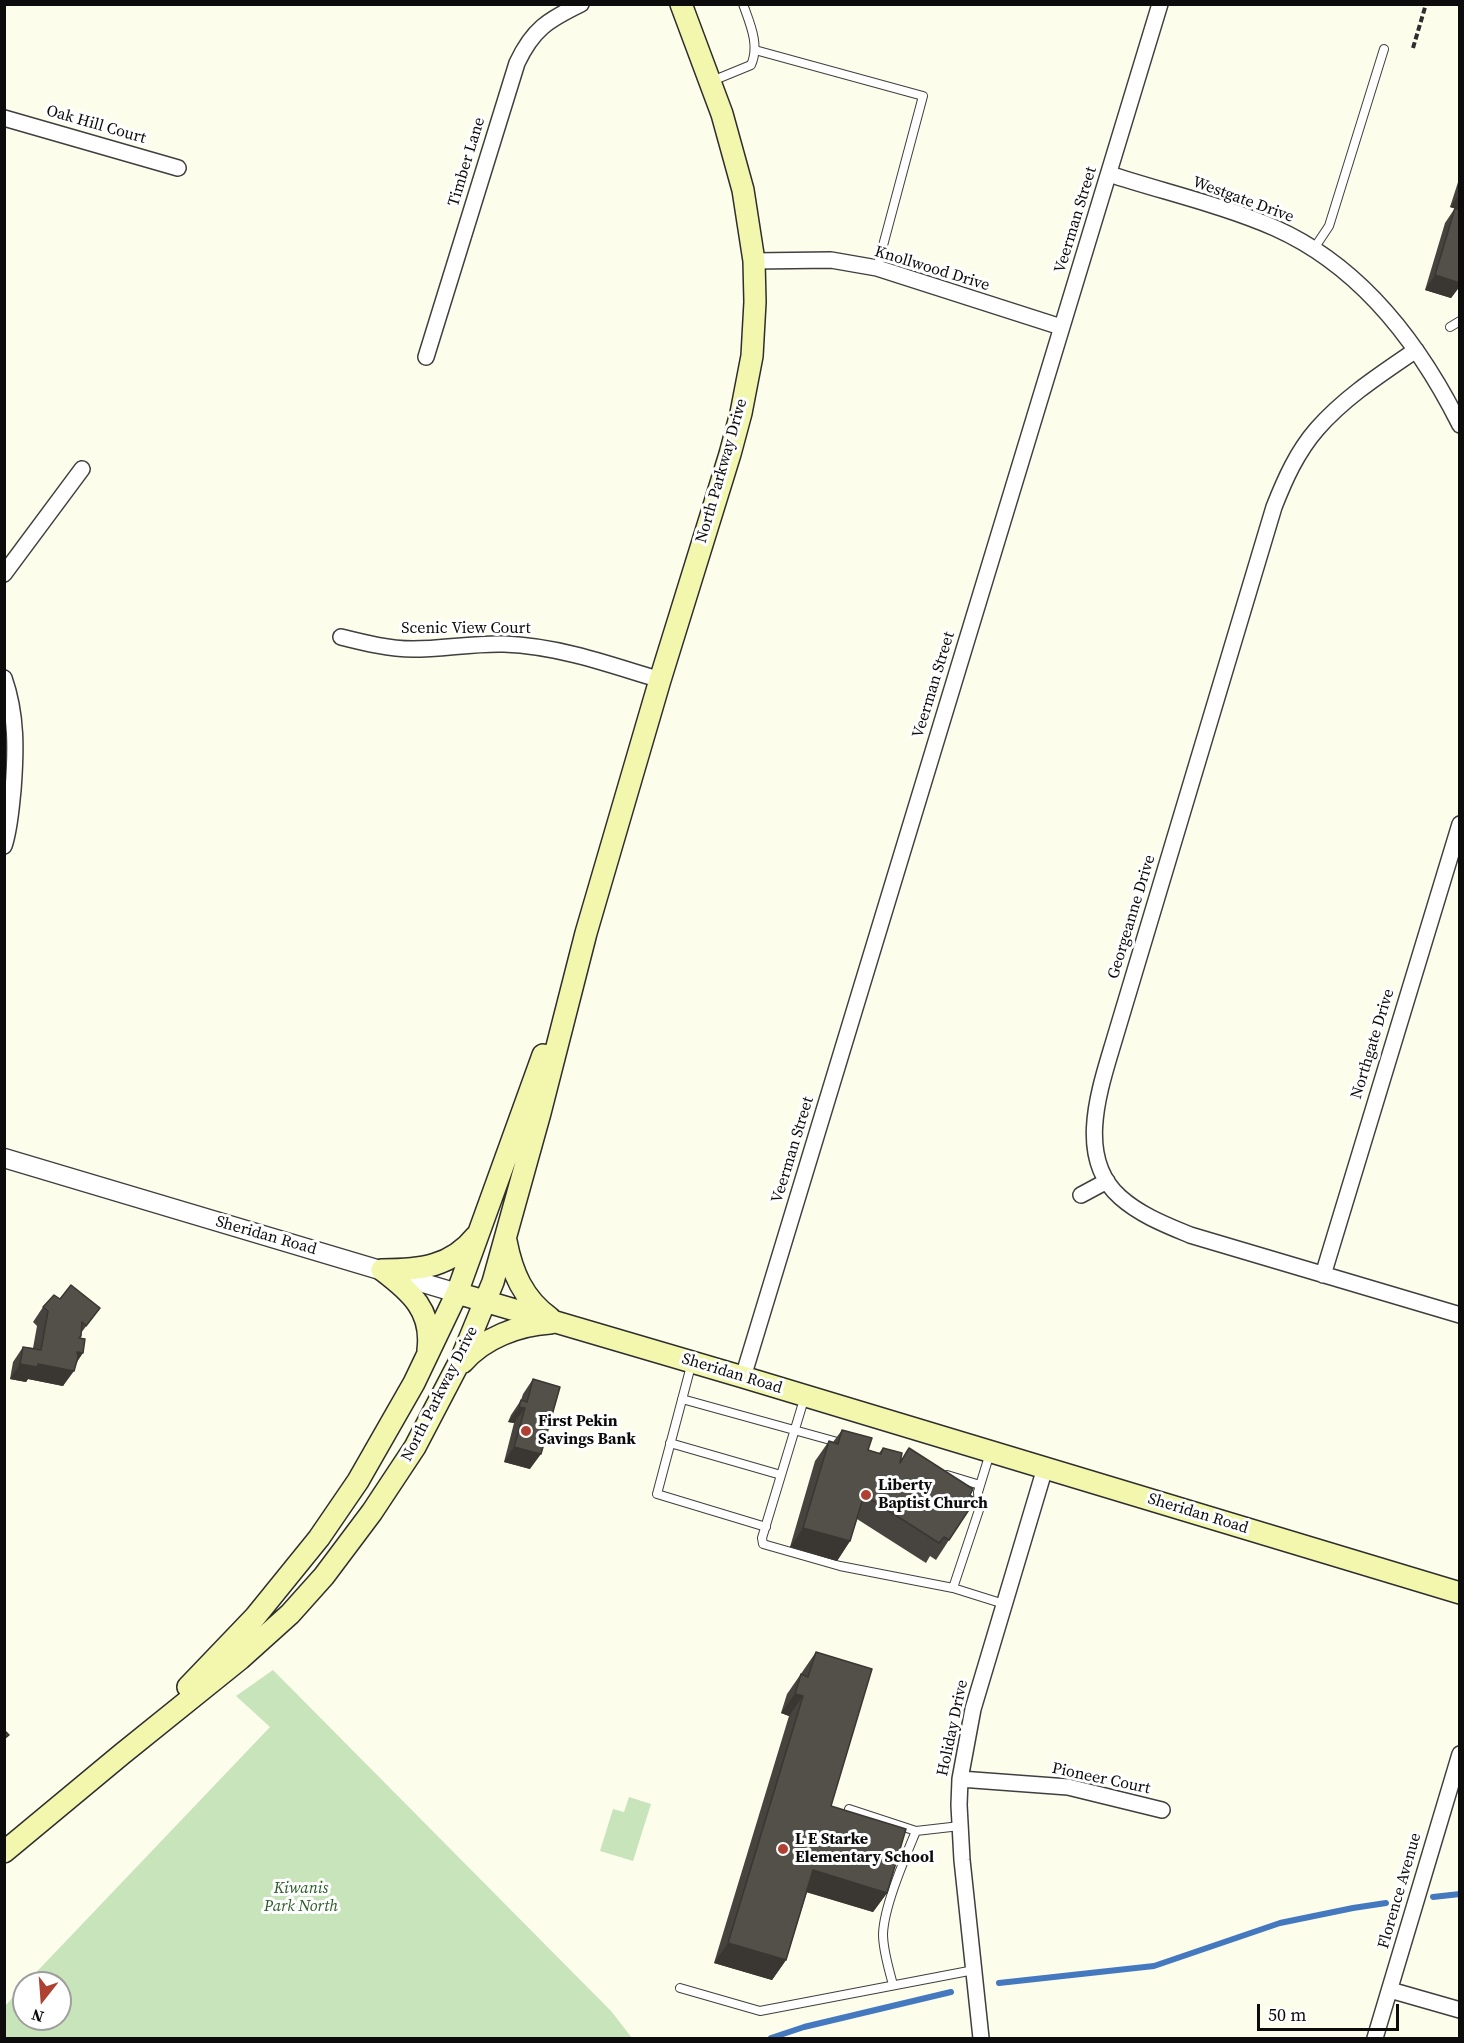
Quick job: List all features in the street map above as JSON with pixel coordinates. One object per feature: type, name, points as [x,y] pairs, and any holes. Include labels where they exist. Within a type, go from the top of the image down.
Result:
[{"type":"main road","name":"North Parkway Drive","points":[[4,1852],[266,1637],[324,1576],[372,1512],[424,1431],[454,1371],[493,1282],[586,933],[741,412],[753,347],[755,303],[753,261],[746,206],[735,156],[681,4]]},
{"type":"main road","name":"North Parkway Drive","points":[[122,1754],[255,1617],[319,1538],[371,1459],[427,1356],[457,1293],[586,933]]},
{"type":"main road","points":[[382,1270],[410,1270],[435,1265],[466,1249],[479,1232]]},
{"type":"main road","points":[[506,1239],[516,1279],[527,1296],[555,1322]]},
{"type":"main road","points":[[382,1270],[400,1284],[421,1308],[428,1322],[430,1338],[427,1356]]},
{"type":"main road","name":"Sheridan Road","points":[[457,1293],[805,1395],[1460,1593]]},
{"type":"main road","points":[[454,1371],[468,1356],[495,1337],[535,1323],[555,1322]]},
{"type":"street","name":"Timber Lane","points":[[426,357],[517,63],[526,44],[540,27],[581,4]]},
{"type":"street","name":"Veerman Street","points":[[743,1377],[1160,4]]},
{"type":"street","name":"Oak Hill Court","points":[[4,118],[178,168]]},
{"type":"street","name":"Westgate Drive","points":[[1109,174],[1249,218],[1293,237],[1313,250],[1365,289],[1395,322],[1416,350],[1460,425]]},
{"type":"street","name":"Knollwood Drive","points":[[753,261],[831,260],[877,268],[1061,327]]},
{"type":"street","name":"Georgeanne Drive","points":[[1416,350],[1350,396],[1317,429],[1289,472],[1274,507],[1101,1083],[1094,1127],[1099,1163],[1107,1180],[1120,1197],[1168,1226],[1190,1235],[1460,1315]]},
{"type":"street","points":[[4,574],[82,469]]},
{"type":"street","name":"Scenic View Court","points":[[341,637],[375,645],[411,649],[504,644],[539,647],[582,656],[660,680]]},
{"type":"street","points":[[4,678],[11,698],[16,745],[11,810],[4,846]]},
{"type":"street","name":"Northgate Drive","points":[[1323,1275],[1460,824]]},
{"type":"street","name":"Sheridan Road","points":[[4,1158],[457,1293]]},
{"type":"street","points":[[1081,1194],[1107,1180]]},
{"type":"street","name":"Holiday Drive","points":[[981,2038],[960,1826],[960,1779],[973,1709],[1045,1468]]},
{"type":"street","name":"Florence Avenue","points":[[1375,2038],[1460,1754]]},
{"type":"street","name":"Pioneer Court","points":[[960,1779],[1068,1787],[1162,1810]]},
{"type":"street","points":[[1390,1990],[1460,2010]]},
{"type":"lane","points":[[710,82],[752,65],[755,56],[754,35],[744,4]]},
{"type":"lane","points":[[1313,250],[1329,226],[1384,49]]},
{"type":"lane","points":[[755,50],[923,96],[877,268]]},
{"type":"lane","points":[[1450,327],[1460,321]]},
{"type":"lane","points":[[692,1362],[657,1492],[659,1496],[766,1527]]},
{"type":"lane","points":[[805,1395],[762,1538],[763,1544],[840,1566],[953,1588],[1004,1604]]},
{"type":"lane","points":[[682,1399],[849,1446]]},
{"type":"lane","points":[[670,1443],[781,1475]]},
{"type":"lane","points":[[953,1588],[978,1510],[978,1492],[991,1452]]},
{"type":"lane","points":[[937,1472],[980,1485]]},
{"type":"lane","points":[[849,1809],[916,1831],[960,1826]]},
{"type":"lane","points":[[893,1985],[885,1948],[885,1923],[900,1872],[916,1831]]},
{"type":"lane","points":[[680,1988],[760,2012],[974,1970]]},
{"type":"path","points":[[1413,48],[1426,4]]},
{"type":"green space","name":"Kiwanis Park North","points":[[273,1670],[611,2011],[632,2038],[5,2038],[5,2006],[12,1998],[12,2031],[72,2031],[72,1971],[37,1971],[270,1727],[236,1696]]},
{"type":"green space","points":[[629,1797],[651,1804],[633,1861],[600,1851],[613,1809],[624,1812]]},
{"type":"building","points":[[1455,208],[1460,210],[1460,283],[1435,275]]},
{"type":"building","points":[[71,1285],[100,1308],[86,1326],[82,1322],[79,1338],[85,1339],[83,1353],[77,1352],[74,1371],[38,1364],[37,1367],[20,1364],[23,1347],[41,1350],[48,1311],[43,1307],[54,1295],[60,1299]]},
{"type":"building","points":[[533,1379],[560,1387],[541,1454],[514,1447],[525,1408],[519,1407],[521,1400],[527,1402]]},
{"type":"building","points":[[842,1430],[872,1438],[868,1450],[881,1454],[883,1448],[902,1453],[900,1463],[909,1448],[973,1489],[970,1495],[976,1499],[949,1540],[944,1537],[939,1543],[864,1495],[850,1541],[803,1528],[829,1441],[838,1444]]},
{"type":"building","points":[[816,1652],[872,1669],[831,1806],[906,1829],[887,1893],[813,1870],[786,1960],[728,1943],[803,1696],[795,1694],[801,1674],[808,1677]]},
{"type":"waterway","points":[[1433,1897],[1460,1894]]},
{"type":"waterway","points":[[999,1983],[1154,1966],[1280,1923],[1386,1903]]},
{"type":"waterway","points":[[771,2038],[804,2027],[951,1992]]},
{"type":"place","name":"First Pekin Savings Bank","points":[[526,1431]]},
{"type":"place","name":"Liberty Baptist Church","points":[[866,1495]]},
{"type":"place","name":"L E Starke Elementary School","points":[[783,1849]]}]
